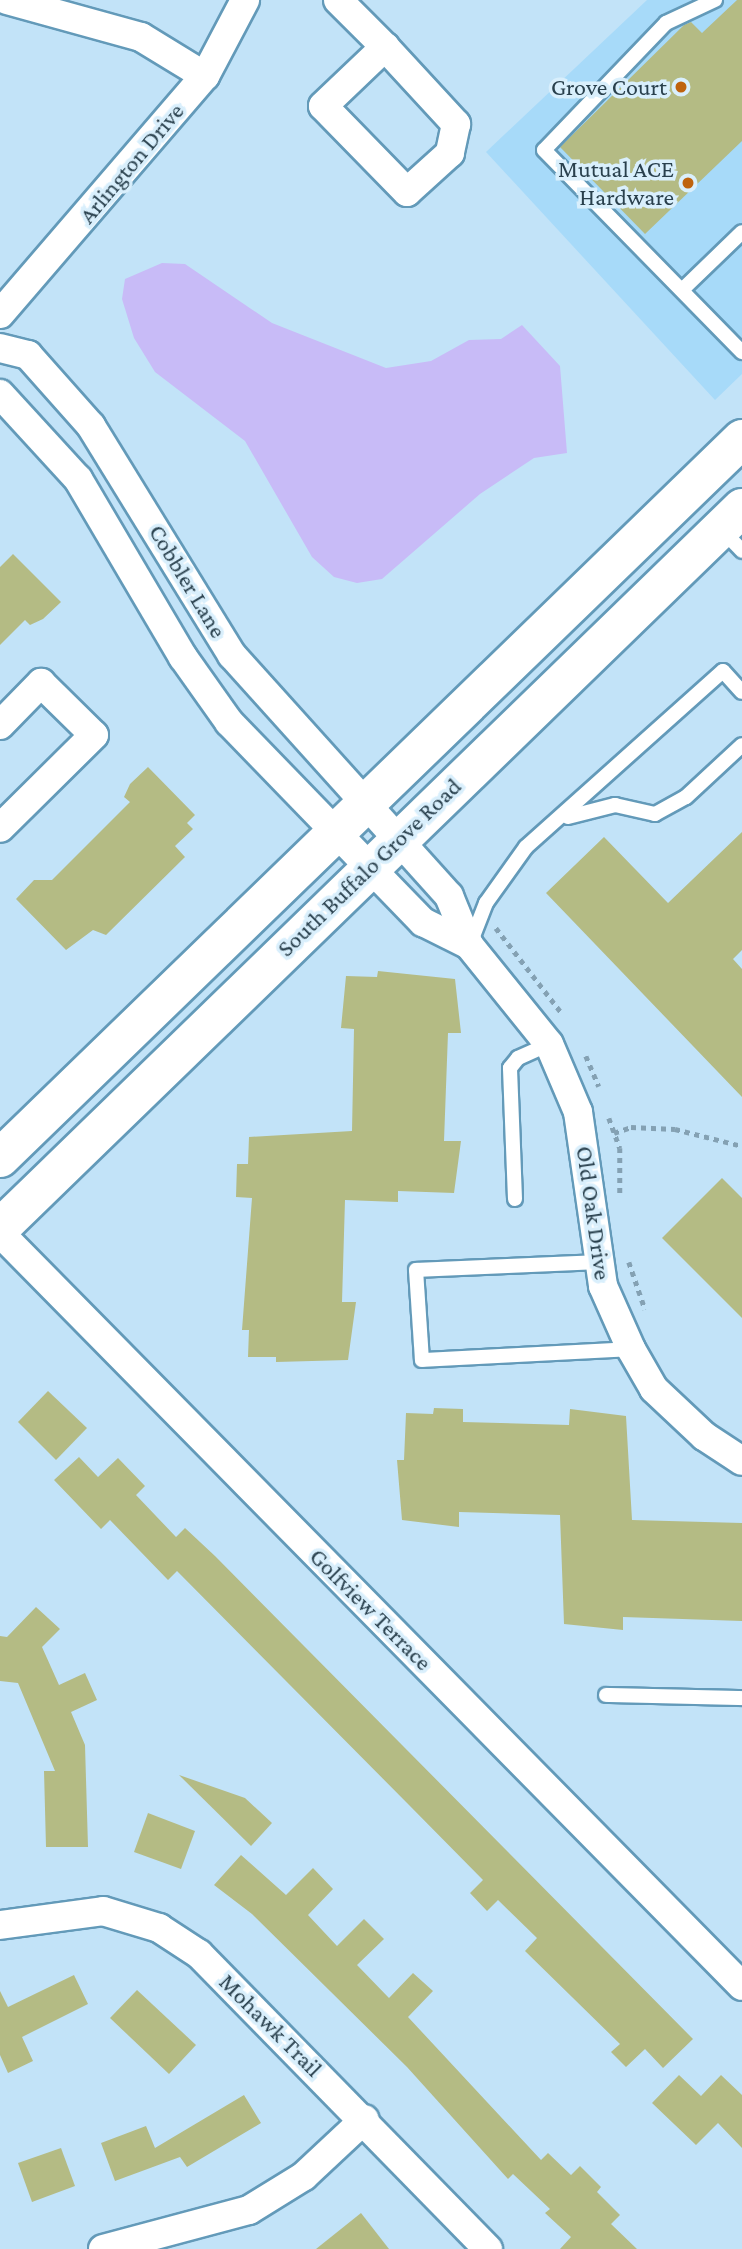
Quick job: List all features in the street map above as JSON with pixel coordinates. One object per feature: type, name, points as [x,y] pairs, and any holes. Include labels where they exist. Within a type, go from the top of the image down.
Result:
[{"type":"main road","name":"South Buffalo Grove Road","points":[[0,1231],[350,850],[742,439]]},
{"type":"main road","name":"South Buffalo Grove Road","points":[[381,819],[735,530]]},
{"type":"main road","name":"South Buffalo Grove Road","points":[[0,1158],[350,850]]},
{"type":"street","points":[[7,0],[141,37],[205,76]]},
{"type":"street","name":"Arlington Drive","points":[[0,314],[205,76],[245,0]]},
{"type":"street","points":[[338,0],[385,47],[456,124],[450,153],[407,192],[323,106],[385,47]]},
{"type":"street","name":"Cobbler Lane","points":[[0,348],[28,355],[91,426],[232,655],[381,819]]},
{"type":"street","name":"Cobbler Lane","points":[[0,394],[78,479],[203,689],[350,850]]},
{"type":"street","points":[[0,725],[41,683],[94,735],[0,828]]},
{"type":"street","name":"Old Oak Drive","points":[[381,819],[449,896],[469,945],[549,1044],[578,1112],[599,1262],[631,1349],[654,1389],[704,1436],[742,1461]]},
{"type":"street","name":"Old Oak Drive","points":[[350,850],[423,922],[469,945]]},
{"type":"street","name":"Golfview Terrace","points":[[0,1231],[742,1986]]},
{"type":"street","name":"Mohawk Trail","points":[[0,1925],[103,1911],[159,1928],[199,1954],[365,2119],[488,2249]]},
{"type":"street","points":[[103,2249],[249,2210],[304,2176],[365,2119]]},
{"type":"lane","points":[[715,0],[666,23],[544,150],[742,352]]},
{"type":"lane","points":[[681,290],[742,232]]},
{"type":"lane","points":[[469,945],[486,903],[526,847],[566,817],[723,671],[742,692]]},
{"type":"lane","points":[[566,817],[615,805],[655,814],[686,797],[742,745]]},
{"type":"lane","points":[[515,1199],[510,1068],[518,1058],[549,1044]]},
{"type":"lane","points":[[599,1262],[416,1270],[422,1360],[631,1349]]},
{"type":"lane","points":[[606,1695],[742,1698]]},
{"type":"path","points":[[614,1133],[631,1127],[675,1129],[742,1146]]},
{"type":"shaded area","points":[[647,0],[742,0],[742,374],[715,400],[486,152]]},
{"type":"shaded area","points":[[162,263],[185,264],[272,323],[386,368],[431,361],[469,340],[501,339],[522,325],[560,366],[567,453],[534,458],[480,494],[382,579],[357,583],[334,577],[312,557],[245,441],[155,372],[134,338],[122,299],[125,279]]},
{"type":"building","name":"Grove Court","points":[[737,0],[742,0],[742,141],[645,234],[560,147],[684,25],[691,22],[702,33]]},
{"type":"building","points":[[13,554],[61,602],[43,619],[30,625],[25,620],[0,645],[0,567]]},
{"type":"building","points":[[148,767],[195,815],[187,823],[193,829],[175,846],[185,857],[106,935],[93,930],[66,950],[16,899],[34,880],[52,880],[130,802],[124,797],[130,784]]},
{"type":"building","points":[[742,832],[742,950],[733,959],[742,969],[742,1097],[546,893],[604,837],[668,903]]},
{"type":"building","points":[[378,971],[455,979],[461,1033],[448,1033],[444,1141],[461,1141],[454,1193],[398,1191],[398,1202],[345,1200],[342,1302],[356,1302],[348,1360],[276,1362],[276,1357],[248,1357],[249,1330],[242,1330],[252,1198],[236,1197],[237,1164],[248,1164],[249,1137],[352,1131],[354,1029],[341,1028],[346,976],[377,977]]},
{"type":"building","points":[[722,1178],[742,1198],[742,1318],[662,1238]]},
{"type":"building","points":[[48,1391],[87,1428],[56,1460],[18,1422]]},
{"type":"building","points":[[434,1408],[463,1409],[463,1422],[569,1425],[570,1409],[626,1416],[632,1520],[742,1523],[742,1621],[623,1617],[623,1630],[564,1624],[560,1515],[459,1512],[459,1527],[402,1520],[397,1460],[404,1460],[406,1413],[433,1414]]},
{"type":"building","points":[[79,1457],[98,1477],[118,1458],[145,1486],[136,1495],[176,1537],[185,1528],[215,1556],[693,2039],[663,2068],[645,2049],[626,2067],[611,2052],[620,2044],[525,1951],[537,1938],[498,1900],[487,1911],[470,1893],[483,1880],[177,1571],[168,1580],[110,1520],[101,1529],[54,1480]]},
{"type":"building","points":[[36,1607],[60,1629],[42,1647],[59,1685],[85,1673],[97,1700],[71,1712],[85,1745],[88,1847],[46,1847],[44,1771],[55,1771],[18,1683],[0,1681],[0,1636],[7,1637]]},
{"type":"building","points":[[179,1775],[245,1798],[272,1823],[251,1846]]},
{"type":"building","points":[[148,1813],[195,1831],[181,1869],[134,1852]]},
{"type":"building","points":[[241,1855],[286,1895],[313,1868],[333,1889],[308,1915],[337,1946],[364,1919],[384,1939],[357,1965],[389,1998],[413,1973],[433,1991],[408,2017],[541,2160],[548,2153],[571,2175],[580,2166],[601,2187],[597,2192],[620,2215],[611,2224],[637,2249],[560,2249],[571,2237],[545,2213],[550,2209],[513,2174],[508,2179],[407,2067],[252,1914],[214,1885]]},
{"type":"building","points":[[74,1975],[88,2004],[22,2037],[33,2061],[8,2073],[0,2055],[0,1991],[8,2007]]},
{"type":"building","points":[[137,1990],[196,2045],[169,2074],[110,2018]]},
{"type":"building","points":[[679,2075],[701,2096],[721,2075],[742,2095],[742,2148],[718,2123],[696,2145],[652,2103]]},
{"type":"building","points":[[244,2095],[261,2123],[187,2167],[180,2157],[115,2181],[101,2143],[146,2126],[155,2148]]},
{"type":"building","points":[[61,2148],[75,2186],[32,2202],[18,2163]]},
{"type":"building","points":[[361,2213],[389,2249],[316,2249]]},
{"type":"place","name":"Grove Court","points":[[681,87]]},
{"type":"place","name":"Mutual ACE Hardware","points":[[688,183]]}]
